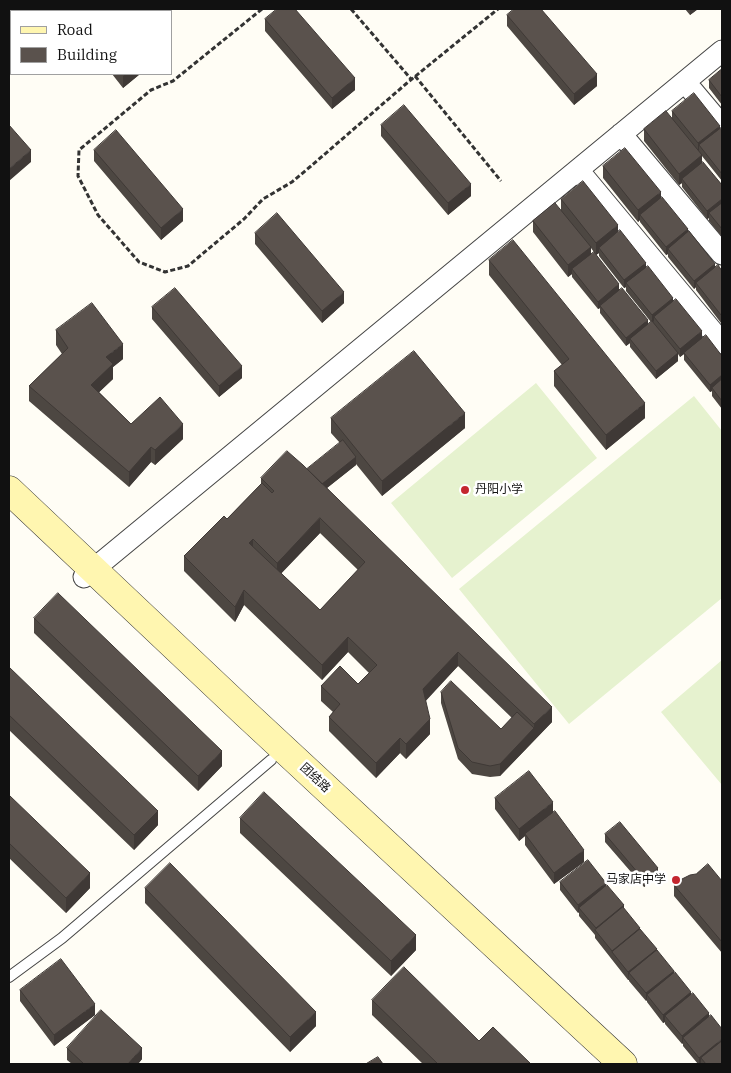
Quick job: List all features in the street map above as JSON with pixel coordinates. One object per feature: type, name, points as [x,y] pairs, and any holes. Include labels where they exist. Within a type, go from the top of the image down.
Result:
[{"type":"main road","name":"团结路","points":[[9,490],[234,725],[598,1064]]},
{"type":"main road","name":"团结路","points":[[9,508],[88,573],[245,712],[623,1064]]},
{"type":"street","points":[[88,573],[722,51]]},
{"type":"street","points":[[685,82],[722,126]]},
{"type":"street","points":[[621,134],[722,254]]},
{"type":"street","points":[[578,170],[722,343]]},
{"type":"lane","points":[[9,977],[62,938],[271,760]]},
{"type":"path","points":[[262,9],[173,81],[151,90],[79,150],[78,176],[98,215],[139,262],[165,272],[188,266],[244,219],[263,199],[292,182],[411,79],[498,9]]},
{"type":"path","points":[[351,9],[411,79]]},
{"type":"path","points":[[415,76],[501,181]]},
{"type":"green space","points":[[536,383],[597,458],[452,578],[391,503]]},
{"type":"green space","points":[[694,396],[722,431],[722,598],[569,724],[459,589]]},
{"type":"green space","points":[[722,660],[722,785],[661,712]]},
{"type":"building","points":[[66,9],[106,10],[67,10]]},
{"type":"building","points":[[277,9],[295,9],[355,78],[332,98],[265,19]]},
{"type":"building","points":[[514,9],[541,9],[597,74],[574,94],[507,15]]},
{"type":"building","points":[[722,69],[722,97],[709,80]]},
{"type":"building","points":[[694,93],[720,126],[698,143],[672,111]]},
{"type":"building","points":[[404,105],[471,184],[448,203],[381,125]]},
{"type":"building","points":[[666,111],[702,155],[679,174],[644,129]]},
{"type":"building","points":[[9,125],[31,150],[9,169]]},
{"type":"building","points":[[722,129],[722,174],[699,145]]},
{"type":"building","points":[[116,130],[183,209],[161,228],[94,150]]},
{"type":"building","points":[[625,148],[661,192],[638,210],[603,166]]},
{"type":"building","points":[[703,162],[722,185],[722,199],[707,211],[682,179]]},
{"type":"building","points":[[583,181],[618,225],[596,243],[561,199]]},
{"type":"building","points":[[662,197],[688,229],[666,247],[640,215]]},
{"type":"building","points":[[555,203],[591,247],[568,265],[533,221]]},
{"type":"building","points":[[722,203],[722,229],[709,213]]},
{"type":"building","points":[[277,213],[344,292],[322,311],[255,233]]},
{"type":"building","points":[[620,230],[646,263],[624,280],[599,248]]},
{"type":"building","points":[[689,231],[715,264],[694,281],[668,249]]},
{"type":"building","points":[[513,240],[645,403],[606,435],[554,371],[569,359],[489,260]]},
{"type":"building","points":[[594,252],[619,284],[598,302],[572,269]]},
{"type":"building","points":[[718,265],[722,271],[721,315],[696,283]]},
{"type":"building","points":[[648,266],[673,298],[652,315],[626,283]]},
{"type":"building","points":[[175,288],[242,366],[219,386],[152,307]]},
{"type":"building","points":[[622,288],[648,320],[626,338],[600,306]]},
{"type":"building","points":[[676,299],[702,331],[680,349],[654,317]]},
{"type":"building","points":[[92,303],[123,344],[106,357],[113,364],[91,385],[131,424],[160,397],[183,424],[155,450],[151,447],[129,472],[29,386],[68,348],[56,330]]},
{"type":"building","points":[[652,321],[678,353],[656,371],[630,339]]},
{"type":"building","points":[[706,335],[722,356],[722,375],[710,385],[684,353]]},
{"type":"building","points":[[414,351],[465,413],[382,481],[331,418]]},
{"type":"building","points":[[722,379],[722,401],[712,388]]},
{"type":"building","points":[[343,440],[356,457],[322,484],[307,469]]},
{"type":"building","points":[[287,451],[552,707],[534,724],[458,652],[423,689],[430,719],[406,744],[400,738],[376,763],[329,717],[340,704],[321,686],[340,666],[358,684],[377,665],[348,637],[322,665],[244,590],[235,607],[184,556],[224,516],[227,519],[262,483],[272,493],[274,491],[261,478]],"holes":[[[320,518],[365,562],[320,610],[249,543],[253,539],[277,563]]]},
{"type":"building","points":[[58,593],[222,751],[198,776],[34,618]]},
{"type":"building","points":[[9,667],[158,811],[134,835],[9,715]]},
{"type":"building","points":[[451,681],[501,729],[517,712],[534,728],[500,764],[490,766],[472,762],[458,748],[441,692]]},
{"type":"building","points":[[529,771],[553,802],[519,829],[495,798]]},
{"type":"building","points":[[264,792],[416,935],[391,961],[240,818]]},
{"type":"building","points":[[9,795],[90,873],[66,898],[9,843]]},
{"type":"building","points":[[555,811],[584,850],[554,873],[525,834]]},
{"type":"building","points":[[620,822],[658,868],[644,880],[605,834]]},
{"type":"building","points":[[588,860],[606,883],[578,905],[560,882]]},
{"type":"building","points":[[170,863],[316,1012],[290,1037],[145,888]]},
{"type":"building","points":[[708,864],[722,881],[722,942],[674,885],[690,875],[696,874]]},
{"type":"building","points":[[607,885],[624,905],[596,928],[579,908]]},
{"type":"building","points":[[623,907],[640,928],[612,951],[595,930]]},
{"type":"building","points":[[640,929],[657,949],[628,972],[612,952]]},
{"type":"building","points":[[657,950],[674,971],[646,993],[629,973]]},
{"type":"building","points":[[61,959],[95,1004],[54,1035],[20,990]]},
{"type":"building","points":[[404,967],[479,1041],[493,1027],[531,1064],[438,1064],[372,1000]]},
{"type":"building","points":[[675,972],[691,992],[663,1015],[647,995]]},
{"type":"building","points":[[693,993],[709,1013],[682,1036],[665,1016]]},
{"type":"building","points":[[101,1010],[142,1048],[128,1064],[84,1064],[67,1048]]},
{"type":"building","points":[[711,1015],[722,1029],[722,1039],[699,1058],[683,1038]]},
{"type":"building","points":[[722,1041],[722,1064],[706,1064],[701,1058]]},
{"type":"building","points":[[378,1057],[383,1064],[366,1064]]},
{"type":"place","name":"丹阳小学","points":[[465,490]]},
{"type":"place","name":"马家店中学","points":[[676,880]]}]
